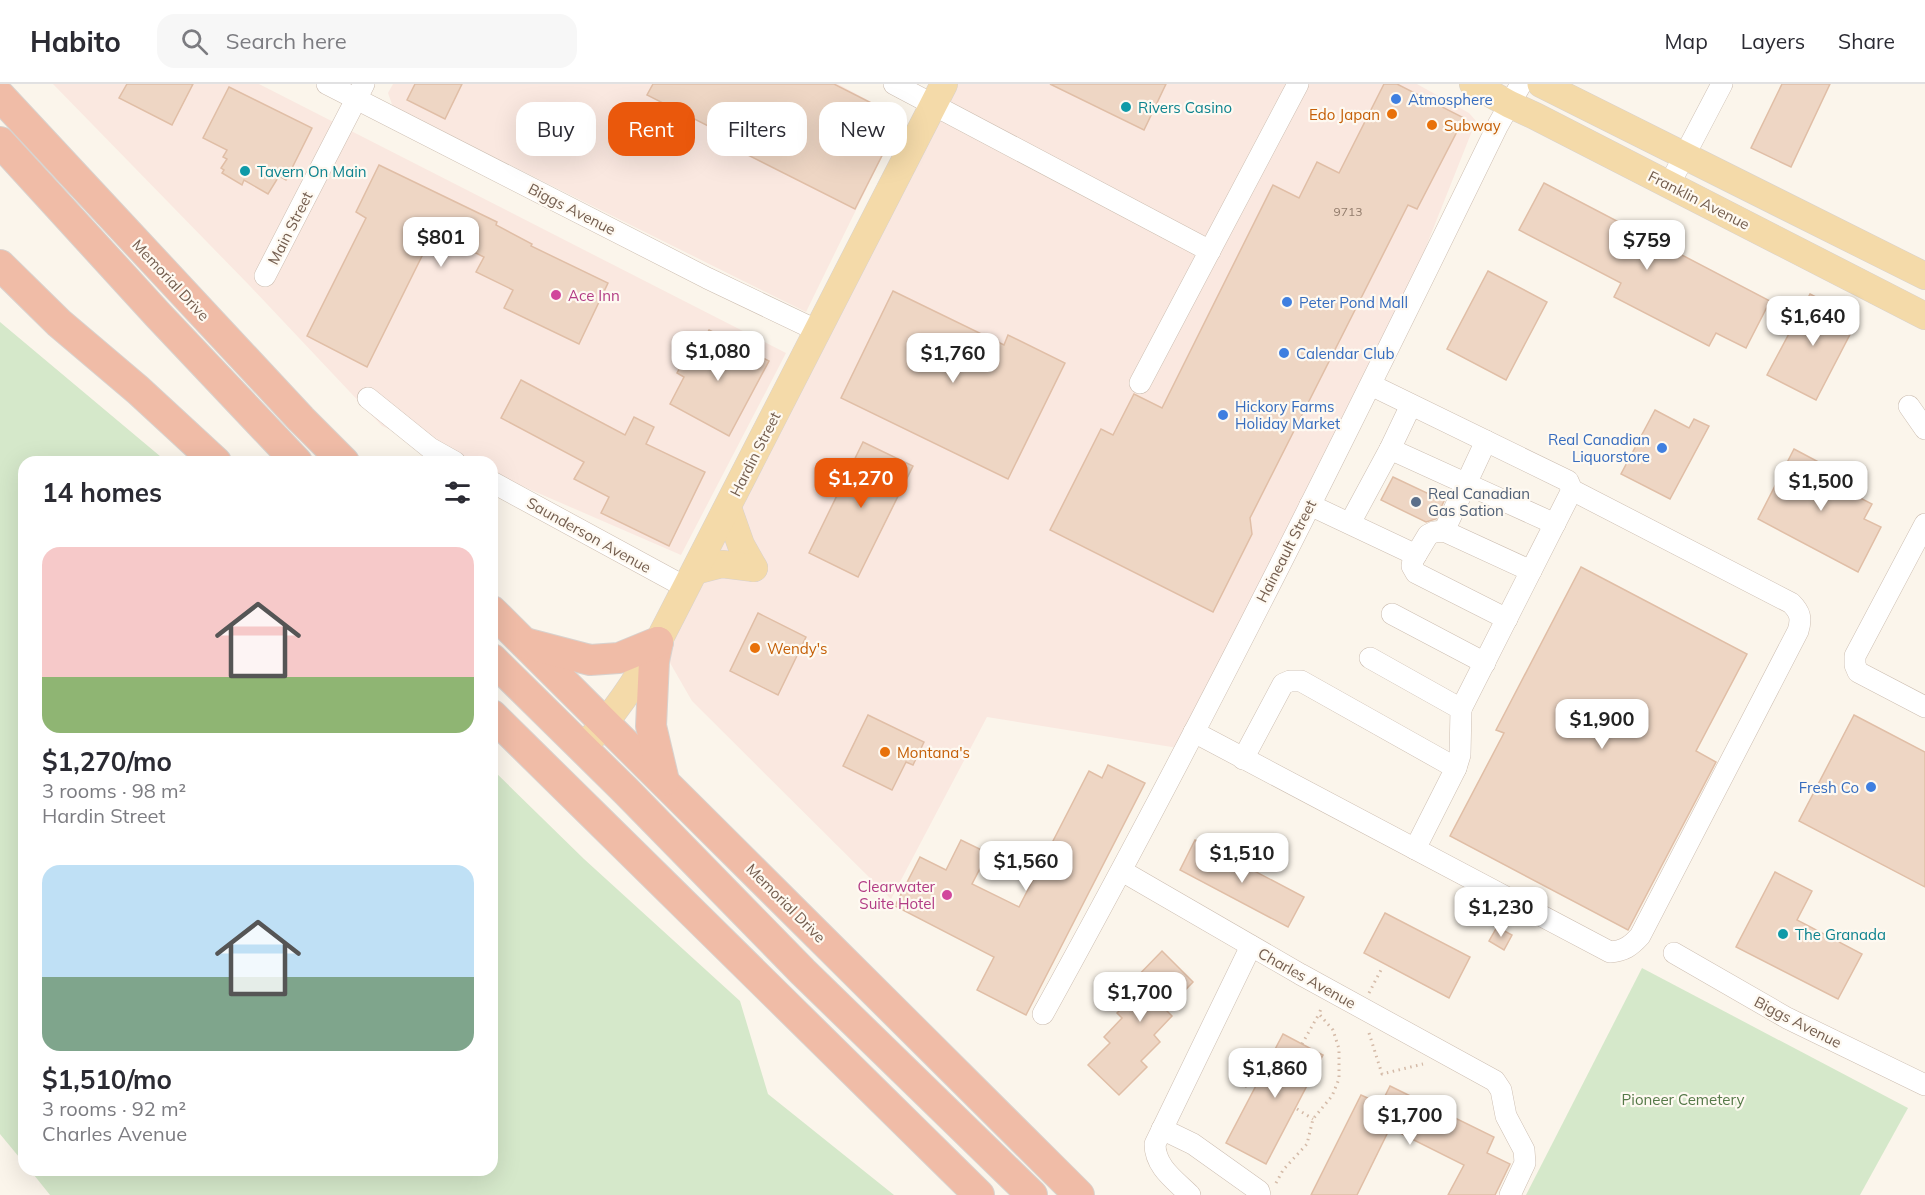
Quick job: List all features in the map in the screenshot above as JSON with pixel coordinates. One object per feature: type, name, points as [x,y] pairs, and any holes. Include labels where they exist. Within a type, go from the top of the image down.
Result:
[{"type":"highway","name":"Memorial Drive","points":[[0,96],[338,456]]},
{"type":"highway","points":[[0,142],[291,456]]},
{"type":"highway","points":[[0,265],[59,323],[138,390],[210,456]]},
{"type":"highway","name":"Memorial Drive","points":[[498,617],[1074,1190]]},
{"type":"highway","points":[[522,642],[590,660],[619,658],[658,642]]},
{"type":"highway","points":[[658,642],[654,661],[651,726],[664,781]]},
{"type":"highway","points":[[498,665],[803,972],[1032,1195]]},
{"type":"highway","points":[[498,721],[979,1195]]},
{"type":"main road","name":"Franklin Avenue","points":[[1473,84],[1515,94],[1535,116],[1925,316]]},
{"type":"main road","points":[[1541,84],[1925,276]]},
{"type":"main road","name":"Hardin Street","points":[[582,748],[605,724],[634,684],[658,642],[939,94]]},
{"type":"main road","points":[[691,580],[722,564],[754,568],[741,545],[728,508]]},
{"type":"street","name":"Biggs Avenue","points":[[327,84],[360,91],[707,278],[818,331]]},
{"type":"street","points":[[894,84],[939,94],[1210,251]]},
{"type":"street","points":[[1140,383],[1298,84]]},
{"type":"street","points":[[1669,185],[1722,84]]},
{"type":"street","name":"Main Street","points":[[265,276],[360,91]]},
{"type":"street","name":"Haineault Street","points":[[1043,1014],[1122,871],[1194,732],[1371,385],[1515,94]]},
{"type":"street","points":[[1194,732],[1610,952],[1621,952],[1640,936],[1798,631],[1801,621],[1799,611],[1791,603],[1572,490],[1568,481],[1371,385]]},
{"type":"street","points":[[368,398],[430,448],[444,456]]},
{"type":"street","points":[[1350,524],[1411,405]]},
{"type":"street","points":[[1909,406],[1925,429]]},
{"type":"street","points":[[1444,531],[1486,441]]},
{"type":"street","points":[[1390,449],[1555,524]]},
{"type":"street","name":"Saunderson Avenue","points":[[498,485],[691,580]]},
{"type":"street","points":[[1415,849],[1456,768],[1460,755],[1461,709],[1572,490]]},
{"type":"street","points":[[1310,505],[1416,555]]},
{"type":"street","points":[[1507,618],[1416,573],[1412,566],[1413,560],[1428,536],[1434,532],[1444,531],[1531,571]]},
{"type":"street","points":[[1923,534],[1855,656],[1855,665],[1858,672],[1925,706]]},
{"type":"street","points":[[1392,614],[1485,663]]},
{"type":"street","points":[[1370,658],[1461,709]]},
{"type":"street","points":[[1243,759],[1283,684],[1290,681],[1301,681],[1456,768]]},
{"type":"street","name":"Charles Avenue","points":[[1122,871],[1329,991],[1495,1081],[1501,1090],[1506,1116],[1524,1150],[1525,1163],[1510,1195]]},
{"type":"street","points":[[1190,1195],[1159,1164],[1155,1155],[1155,1144],[1251,946]]},
{"type":"street","name":"Biggs Avenue","points":[[1674,953],[1787,1018],[1925,1085]]},
{"type":"street","points":[[1162,1129],[1193,1144],[1259,1191],[1268,1190]]},
{"type":"path","points":[[1382,968],[1361,1008],[1382,1074],[1451,1057]]},
{"type":"path","points":[[1302,1044],[1329,991]]},
{"type":"path","points":[[1268,1190],[1307,1144],[1313,1119],[1332,1095],[1339,1079],[1339,1049],[1333,1030],[1319,1014]]},
{"type":"path","points":[[1230,1077],[1250,1088]]},
{"type":"path","points":[[1297,1108],[1313,1119]]},
{"type":"shaded area","points":[[53,84],[259,84],[786,353],[681,555],[498,476],[498,456],[452,456],[382,426],[248,284]]},
{"type":"shaded area","points":[[393,84],[838,84],[871,102],[819,102],[819,156],[882,156],[806,312],[393,107],[388,93]]},
{"type":"shaded area","points":[[947,84],[1417,84],[1469,113],[1476,121],[1371,385],[1184,749],[987,717],[891,899],[692,701],[658,642]]},
{"type":"green space","points":[[0,322],[160,456],[18,456],[18,1156],[0,1134]]},
{"type":"green space","points":[[498,775],[584,859],[740,1001],[768,1094],[894,1195],[50,1195],[35,1176],[498,1176]]},
{"type":"green space","name":"Pioneer Cemetery","points":[[1642,968],[1908,1108],[1860,1195],[1526,1195]]},
{"type":"building","points":[[127,84],[193,84],[172,125],[119,98]]},
{"type":"building","points":[[415,84],[462,84],[445,119],[407,100]]},
{"type":"building","points":[[653,84],[834,84],[869,102],[819,102],[819,156],[882,156],[855,209],[750,156],[807,156],[807,102],[707,102],[707,125],[695,119],[695,102],[661,102],[647,95]]},
{"type":"building","name":"Rivers Casino","points":[[1050,84],[1166,84],[1144,130]]},
{"type":"building","name":"Peter Pond Mall","points":[[1384,84],[1397,84],[1464,118],[1417,209],[1408,205],[1250,518],[1252,534],[1213,612],[1050,530],[1101,429],[1113,435],[1134,394],[1162,408],[1273,185],[1299,198],[1317,162],[1339,173]]},
{"type":"building","points":[[1782,84],[1830,84],[1791,167],[1751,148]]},
{"type":"building","points":[[229,87],[312,128],[286,180],[279,176],[268,194],[244,180],[242,185],[222,173],[224,170],[221,168],[227,159],[223,157],[227,150],[203,138]]},
{"type":"building","points":[[379,165],[497,222],[496,225],[532,244],[531,246],[608,283],[579,344],[504,308],[513,290],[476,272],[484,257],[445,238],[438,253],[426,248],[367,367],[307,336],[366,218],[356,212]]},
{"type":"building","points":[[1544,183],[1770,301],[1746,348],[1716,333],[1709,346],[1614,297],[1621,283],[1519,230]]},
{"type":"building","points":[[1488,271],[1547,302],[1506,380],[1447,349]]},
{"type":"building","points":[[893,291],[1004,345],[1008,335],[1065,363],[1008,479],[841,398]]},
{"type":"building","points":[[1810,294],[1858,319],[1816,400],[1767,375]]},
{"type":"building","points":[[709,330],[769,361],[729,436],[670,404],[684,377],[677,373],[689,351],[696,354]]},
{"type":"building","points":[[521,380],[625,435],[634,417],[654,427],[646,444],[705,472],[669,546],[601,513],[609,497],[574,479],[584,462],[501,418]]},
{"type":"building","points":[[1655,410],[1689,428],[1694,419],[1709,426],[1670,499],[1621,474]]},
{"type":"building","points":[[863,442],[913,466],[858,577],[809,553]]},
{"type":"building","points":[[1794,449],[1845,476],[1839,487],[1872,504],[1864,519],[1881,527],[1858,572],[1758,519]]},
{"type":"building","name":"Real Canadian Gas Sation","points":[[1393,477],[1444,501],[1436,519],[1426,522],[1381,500]]},
{"type":"building","points":[[1581,567],[1747,654],[1696,751],[1716,762],[1628,930],[1450,836],[1504,733],[1496,730]]},
{"type":"building","points":[[758,613],[806,637],[778,695],[730,671]]},
{"type":"building","name":"Montana's","points":[[868,715],[924,742],[913,765],[906,762],[892,790],[843,766]]},
{"type":"building","name":"Fresh Co","points":[[1854,715],[1925,752],[1925,887],[1799,821]]},
{"type":"building","name":"Clearwater Suite Hotel","points":[[1108,765],[1145,783],[1026,1015],[977,990],[994,957],[895,906],[920,857],[946,870],[961,840],[988,853],[972,884],[1019,907],[1089,771],[1102,778]]},
{"type":"building","points":[[1195,840],[1304,897],[1288,927],[1180,870]]},
{"type":"building","name":"The Granada","points":[[1775,872],[1812,891],[1797,920],[1862,954],[1838,999],[1736,947]]},
{"type":"building","points":[[1385,913],[1470,957],[1449,998],[1364,953]]},
{"type":"building","points":[[1497,927],[1512,935],[1504,950],[1489,941]]},
{"type":"building","points":[[1162,951],[1193,982],[1166,1010],[1172,1016],[1154,1035],[1160,1042],[1141,1061],[1147,1067],[1119,1095],[1088,1065],[1110,1043],[1104,1037],[1122,1018],[1117,1013],[1136,994],[1128,986]]},
{"type":"building","points":[[1283,1034],[1323,1055],[1266,1164],[1226,1143]]},
{"type":"building","points":[[1390,1086],[1494,1137],[1487,1153],[1510,1164],[1495,1195],[1448,1195],[1464,1165],[1390,1128],[1357,1195],[1311,1195],[1361,1095],[1381,1104]]},
{"type":"place","name":"Atmosphere","points":[[1396,99]]},
{"type":"place","name":"Rivers Casino","points":[[1126,107]]},
{"type":"place","name":"Edo Japan","points":[[1392,114]]},
{"type":"place","name":"Subway","points":[[1432,125]]},
{"type":"place","name":"Tavern On Main","points":[[245,171]]},
{"type":"place","name":"Ace Inn","points":[[556,295]]},
{"type":"place","name":"Peter Pond Mall","points":[[1287,302]]},
{"type":"place","name":"Calendar Club","points":[[1284,353]]},
{"type":"place","name":"Hickory Farms Holiday Market","points":[[1223,415]]},
{"type":"place","name":"Real Canadian Liquorstore","points":[[1662,448]]},
{"type":"place","name":"Real Canadian Gas Sation","points":[[1416,502]]},
{"type":"place","name":"Wendy's","points":[[755,648]]},
{"type":"place","name":"Montana's","points":[[885,752]]},
{"type":"place","name":"Fresh Co","points":[[1871,787]]},
{"type":"place","name":"Clearwater Suite Hotel","points":[[947,895]]},
{"type":"place","name":"The Granada","points":[[1783,934]]}]
